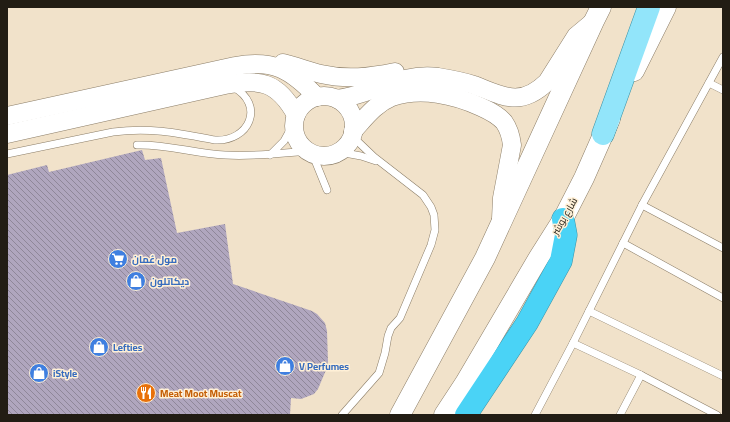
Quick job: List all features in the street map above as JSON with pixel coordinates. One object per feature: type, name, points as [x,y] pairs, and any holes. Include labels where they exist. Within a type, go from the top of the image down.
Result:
[{"type":"highway","points":[[466,415],[527,323],[561,261],[566,235],[563,218]]},
{"type":"main road","points":[[602,134],[649,7]]},
{"type":"main road","name":"شارع بوشر","points":[[444,415],[465,383],[539,256],[563,218],[584,178],[602,134],[666,7]]},
{"type":"main road","points":[[400,415],[486,258],[597,14]]},
{"type":"street","points":[[337,99],[357,95],[404,78],[425,76],[472,85],[508,98],[526,96],[547,82],[576,36],[597,14]]},
{"type":"street","points":[[7,116],[254,63],[289,64],[320,74],[347,78],[362,78],[412,71],[436,74],[446,79]]},
{"type":"street","points":[[272,64],[286,70],[302,82],[317,97]]},
{"type":"street","points":[[7,134],[225,85],[249,81],[264,84],[278,91],[283,96],[295,119],[296,136],[303,147],[310,152],[325,156],[338,152],[344,148],[373,109],[392,97],[407,94],[435,94],[453,97],[471,102],[494,113],[504,122],[508,129],[512,145],[502,198],[501,226]]},
{"type":"street","points":[[295,119],[304,103],[310,99],[327,96],[337,99],[349,109],[352,116],[353,134]]},
{"type":"lane","points":[[535,415],[642,205],[723,57]]},
{"type":"lane","points":[[710,83],[723,90]]},
{"type":"lane","points":[[7,154],[128,130],[158,130],[223,141],[232,139],[239,135],[250,122],[250,105],[240,91],[225,85]]},
{"type":"lane","points":[[270,155],[284,141],[295,119]]},
{"type":"lane","points":[[342,415],[379,373],[388,336],[391,328],[400,318],[434,237],[435,222],[434,215],[428,201],[417,190],[382,164],[353,134]]},
{"type":"lane","points":[[137,145],[159,145],[224,155],[270,155],[310,152],[327,190]]},
{"type":"lane","points":[[338,152],[361,156],[382,164]]},
{"type":"lane","points":[[642,205],[723,248]]},
{"type":"lane","points":[[623,243],[723,298]]},
{"type":"lane","points":[[589,311],[723,376]]},
{"type":"lane","points":[[573,343],[641,375],[717,415]]},
{"type":"lane","points":[[620,415],[641,375]]},
{"type":"building","name":"مول عُمان","points":[[142,150],[145,160],[161,158],[177,233],[225,224],[233,284],[312,311],[325,323],[327,331],[328,362],[326,370],[318,389],[314,394],[301,399],[291,398],[290,415],[7,415],[7,175],[47,165],[49,172]]},
{"type":"place","name":"مول عُمان","points":[[118,259]]},
{"type":"place","name":"ديكاتلون","points":[[136,281]]},
{"type":"place","name":"Lefties","points":[[99,347]]},
{"type":"place","name":"V Perfumes","points":[[285,366]]},
{"type":"place","name":"iStyle","points":[[39,373]]},
{"type":"place","name":"Meat Moot Muscat","points":[[146,393]]}]
